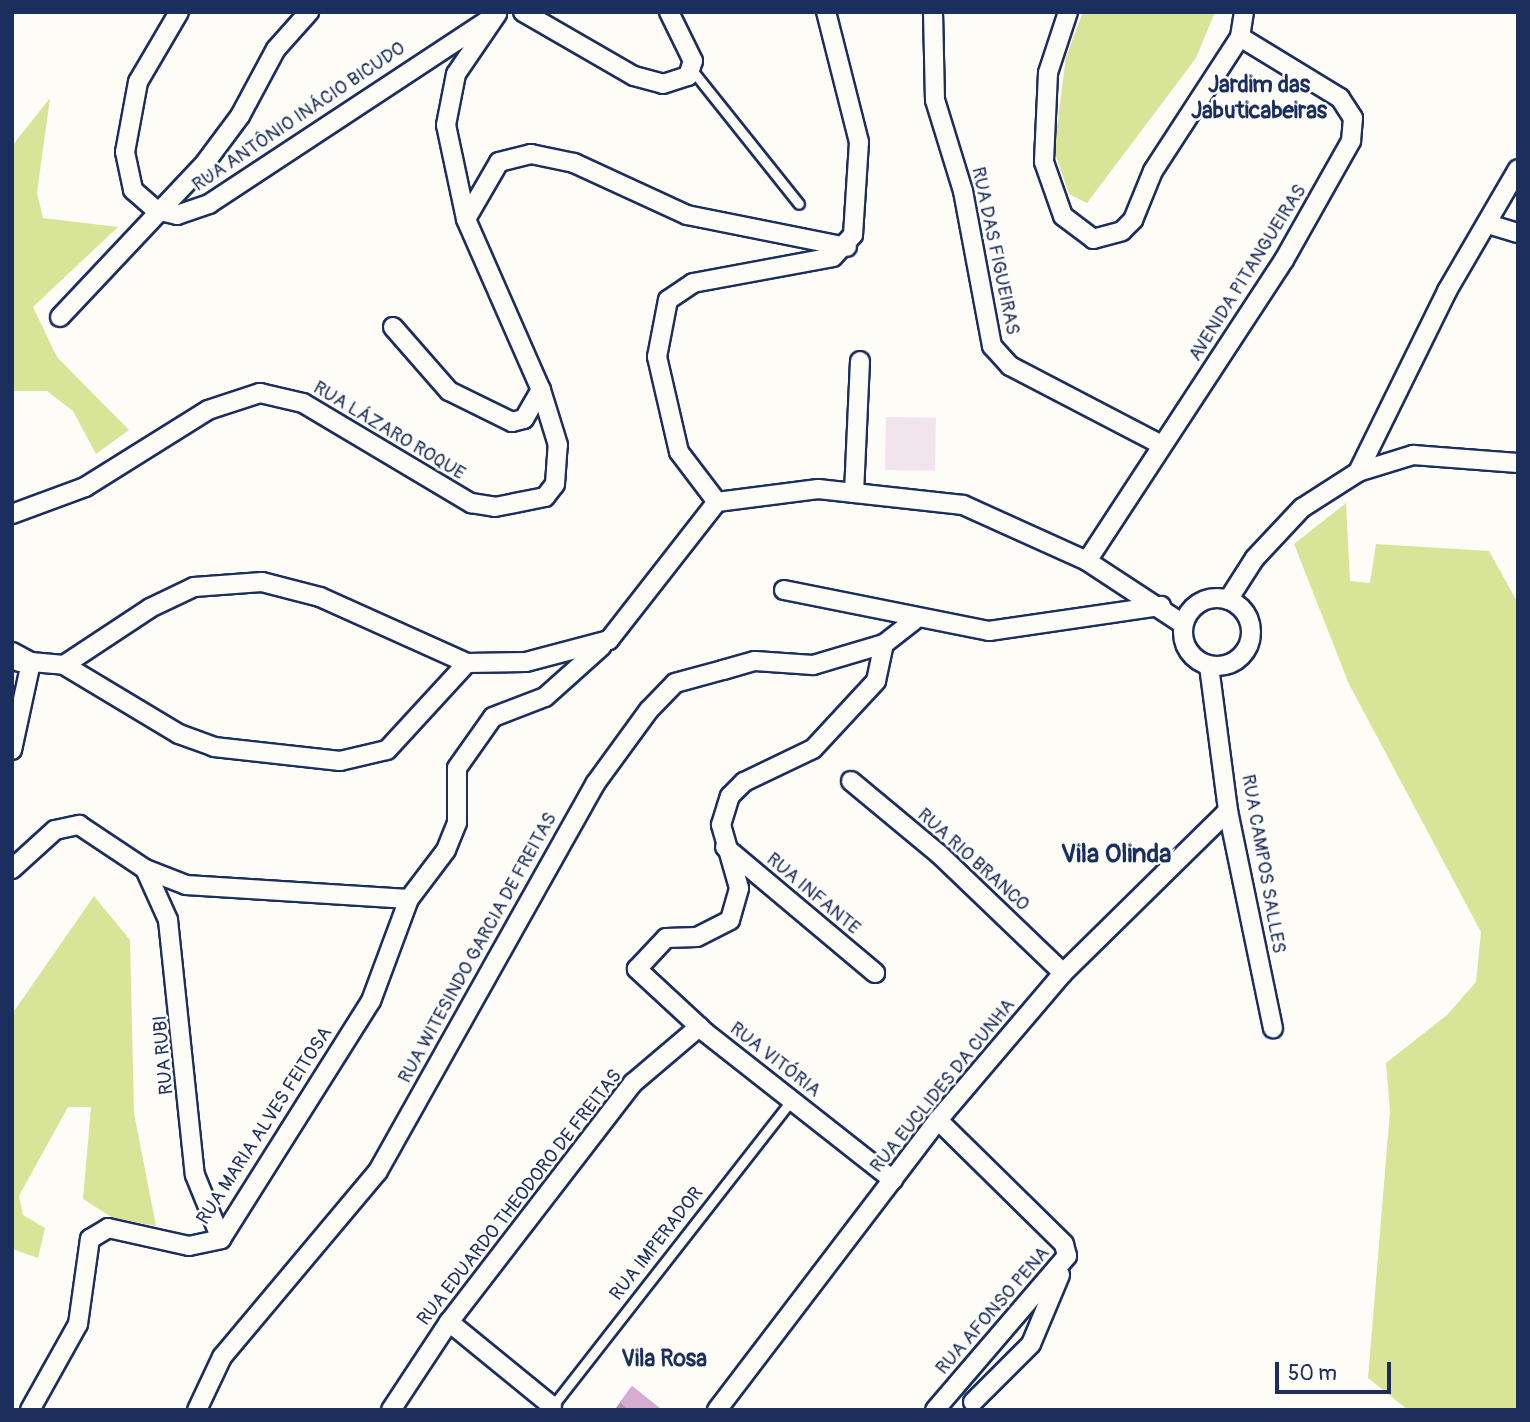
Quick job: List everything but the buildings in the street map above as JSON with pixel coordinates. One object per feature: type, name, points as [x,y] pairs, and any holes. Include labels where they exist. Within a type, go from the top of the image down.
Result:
[{"type":"street","points":[[156,210],[127,175],[127,123],[138,82],[179,12]]},
{"type":"street","points":[[523,12],[650,82],[680,82],[692,69],[692,51],[669,12]]},
{"type":"street","name":"RUA DAS FIGUEIRAS","points":[[933,12],[935,100],[963,191],[992,346],[1010,366],[1162,445]]},
{"type":"street","points":[[1068,12],[1048,73],[1045,162],[1056,203],[1076,231],[1093,239],[1122,231],[1140,208],[1153,171],[1240,37],[1244,12]]},
{"type":"street","name":"RUA ANTÔNIO INÁCIO BICUDO","points":[[156,210],[177,215],[209,204],[502,13]]},
{"type":"street","name":"RUA LÁZARO ROQUE","points":[[12,514],[85,487],[208,410],[260,393],[303,403],[454,497],[495,507],[532,503],[555,484],[559,469],[541,390],[466,219],[450,162],[447,99],[456,74],[502,13]]},
{"type":"street","points":[[60,317],[156,210],[224,140],[303,14]]},
{"type":"street","points":[[717,502],[679,452],[657,357],[668,300],[693,283],[820,261],[847,247],[857,223],[859,142],[831,16]]},
{"type":"street","name":"AVENIDA PITANGUEIRAS","points":[[1087,561],[1284,260],[1353,129],[1339,98],[1240,37]]},
{"type":"street","points":[[466,219],[499,162],[531,154],[574,163],[687,215],[847,247]]},
{"type":"street","points":[[1358,472],[1447,291],[1518,169]]},
{"type":"street","points":[[1488,224],[1518,233]]},
{"type":"street","points":[[393,327],[449,391],[512,422],[524,419],[541,390]]},
{"type":"street","points":[[853,493],[860,361]]},
{"type":"street","points":[[1228,600],[1255,558],[1302,508],[1358,472],[1413,455],[1518,463]]},
{"type":"street","points":[[64,665],[150,608],[194,587],[262,582],[320,597],[467,663],[526,662],[609,640],[717,502],[818,489],[963,505],[1087,561],[1161,606],[1183,624],[1191,654],[1209,666],[1241,657],[1251,636],[1246,614],[1228,600],[1205,600],[1183,624]]},
{"type":"street","points":[[784,590],[916,619],[989,631],[1161,606]]},
{"type":"street","points":[[724,846],[722,824],[730,796],[744,782],[813,748],[876,681],[884,644],[916,619]]},
{"type":"street","name":"RUA MARIA ALVES FEITOSA","points":[[30,1410],[78,1324],[87,1248],[99,1231],[189,1246],[221,1239],[371,1000],[409,899],[446,850],[457,823],[457,768],[493,718],[562,686],[609,640]]},
{"type":"street","name":"RUA WITESINDO GARCIA DE FREITAS","points":[[197,1410],[222,1357],[379,1171],[595,784],[649,710],[675,683],[755,661],[813,665],[884,644]]},
{"type":"street","points":[[12,652],[31,662]]},
{"type":"street","points":[[12,662],[64,665],[179,734],[214,747],[340,761],[387,750],[467,663]]},
{"type":"street","points":[[12,750],[31,662]]},
{"type":"street","name":"RUA CAMPOS SALLES","points":[[1209,666],[1228,811],[1273,1028]]},
{"type":"street","name":"RUA RIO BRANCO","points":[[851,781],[939,854],[1063,973]]},
{"type":"street","name":"RUA EUCLIDES DA CUNHA","points":[[717,1410],[938,1120],[1063,973],[1228,811]]},
{"type":"street","points":[[12,869],[69,824],[96,833],[145,869],[217,890],[409,899]]},
{"type":"street","name":"RUA VITÓRIA","points":[[724,846],[739,888],[730,920],[697,937],[666,938],[637,969],[699,1027],[893,1180]]},
{"type":"street","name":"RUA INFANTE","points":[[724,846],[875,973]]},
{"type":"street","name":"RUA RUBI","points":[[145,869],[168,920],[195,1175],[221,1239]]},
{"type":"street","name":"RUA EDUARDO THEODORO DE FREITAS","points":[[391,1410],[449,1322],[633,1083],[699,1027]]},
{"type":"street","name":"RUA AFONSO PENA","points":[[934,1410],[1065,1263],[1064,1244],[938,1120]]},
{"type":"street","points":[[973,1402],[1031,1344],[1065,1263]]},
{"type":"street","points":[[449,1322],[551,1408]]},
{"type":"lane","points":[[692,69],[799,204]]},
{"type":"lane","name":"RUA IMPERADOR","points":[[551,1408],[792,1099]]},
{"type":"shaded area","points":[[886,417],[936,418],[935,471],[885,470]]},
{"type":"green space","points":[[1083,12],[1215,12],[1196,58],[1087,203],[1069,194],[1054,150],[1066,57]]},
{"type":"green space","points":[[50,98],[37,193],[43,218],[118,227],[33,307],[57,357],[129,430],[96,454],[73,411],[47,391],[12,391],[12,146]]},
{"type":"green space","points":[[1346,503],[1350,581],[1370,583],[1376,544],[1489,551],[1518,603],[1518,1410],[1408,1410],[1368,1378],[1390,1111],[1386,1063],[1447,1015],[1476,982],[1481,932],[1349,684],[1294,544]]},
{"type":"green space","points":[[94,896],[130,940],[134,1113],[156,1226],[113,1218],[83,1199],[91,1107],[68,1107],[19,1196],[23,1215],[45,1228],[38,1258],[12,1249],[12,1014]]},
{"type":"district","name":"Jardim das Jabuticabeiras","points":[[1259,98]]},
{"type":"district","name":"Vila Olinda","points":[[1116,855]]},
{"type":"district","name":"Vila Rosa","points":[[664,1359]]}]
